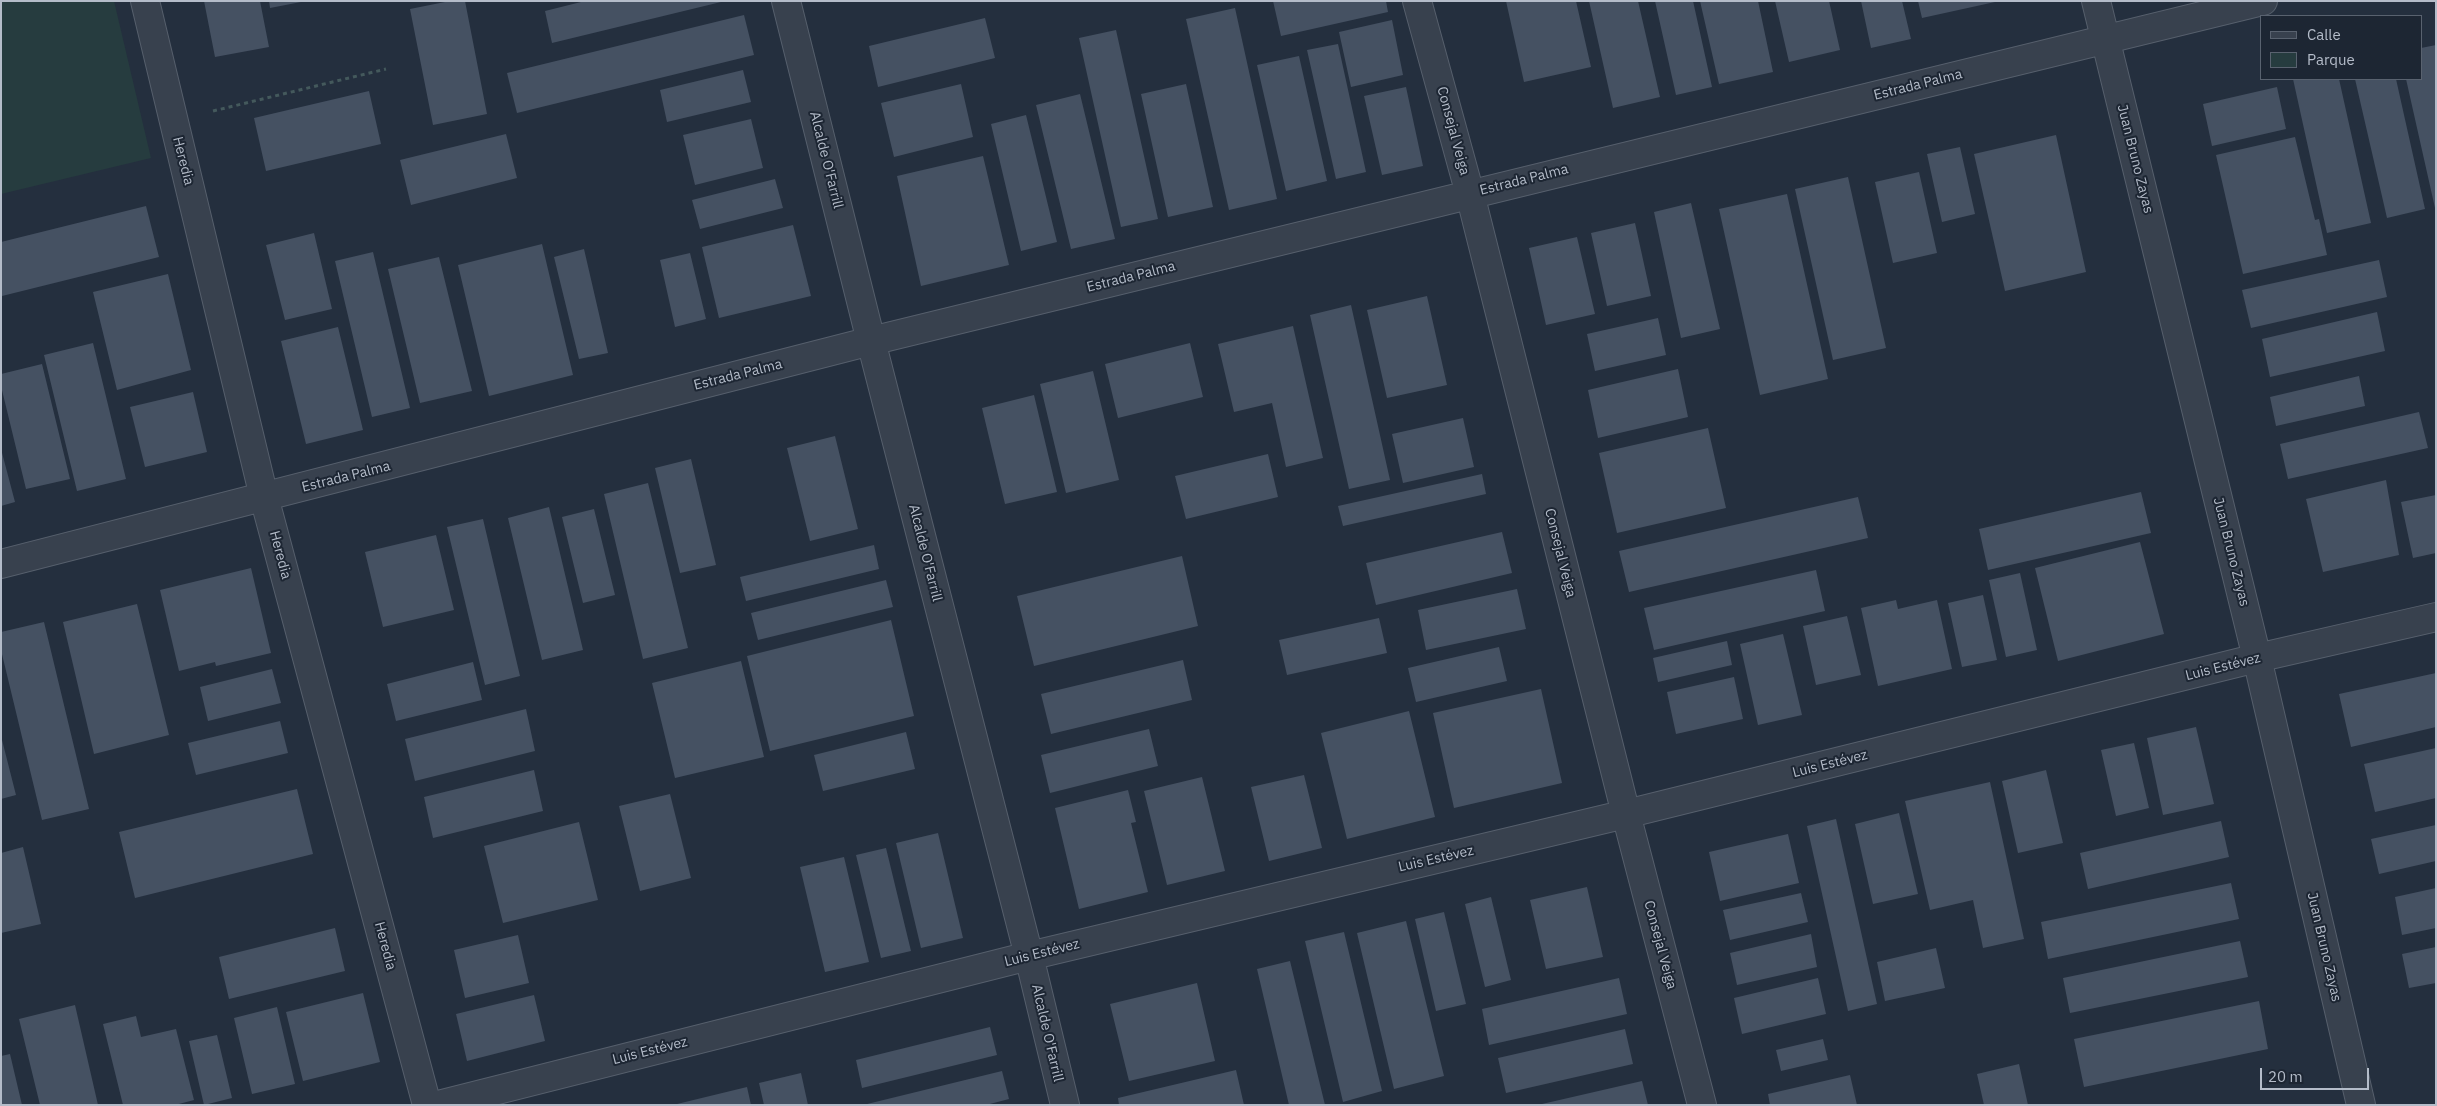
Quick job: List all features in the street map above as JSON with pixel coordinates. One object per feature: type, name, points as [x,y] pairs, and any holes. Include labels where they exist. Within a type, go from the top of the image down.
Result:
[{"type":"street","name":"Heredia","points":[[145,1],[264,497],[427,1105]]},
{"type":"street","name":"Alcalde O'Farrill","points":[[786,1],[1029,956],[1064,1105]]},
{"type":"street","name":"Consejal Veiga","points":[[1417,1],[1470,194],[1626,814],[1702,1105]]},
{"type":"street","name":"Juan Bruno Zayas","points":[[2096,1],[2257,658],[2361,1105]]},
{"type":"street","name":"Estrada Palma","points":[[1,564],[871,341],[2263,1]]},
{"type":"street","name":"Luis Estévez","points":[[438,1105],[1029,956],[1626,814],[2257,658],[2436,617]]},
{"type":"path","points":[[213,111],[386,68]]},
{"type":"green space","points":[[1,1],[114,1],[151,158],[1,194]]},
{"type":"building","points":[[204,1],[260,1],[269,47],[215,57]]},
{"type":"building","points":[[269,1],[300,1],[301,2],[270,8]]},
{"type":"building","points":[[450,1],[465,1],[487,114],[433,125],[410,9]]},
{"type":"building","points":[[585,1],[721,2],[552,43],[545,11]]},
{"type":"building","points":[[1273,1],[1386,1],[1388,12],[1281,36]]},
{"type":"building","points":[[1506,1],[1576,1],[1591,67],[1524,82]]},
{"type":"building","points":[[1589,1],[1638,1],[1660,97],[1613,108]]},
{"type":"building","points":[[1655,1],[1693,1],[1712,87],[1676,95]]},
{"type":"building","points":[[1700,1],[1758,1],[1773,72],[1719,84]]},
{"type":"building","points":[[1775,1],[1829,1],[1840,50],[1789,62]]},
{"type":"building","points":[[1861,1],[1902,1],[1911,39],[1871,48]]},
{"type":"building","points":[[1918,1],[1995,1],[1995,2],[1922,18]]},
{"type":"building","points":[[1235,8],[1277,199],[1229,210],[1186,19]]},
{"type":"building","points":[[744,15],[754,55],[517,113],[507,73]]},
{"type":"building","points":[[985,18],[995,58],[878,87],[869,46]]},
{"type":"building","points":[[1392,20],[1403,75],[1351,87],[1339,32]]},
{"type":"building","points":[[1116,30],[1158,219],[1121,227],[1079,38]]},
{"type":"building","points":[[1338,44],[1366,172],[1336,179],[1307,50]]},
{"type":"building","points":[[2436,45],[2436,208],[2406,80],[2422,80],[2422,48]]},
{"type":"building","points":[[1299,56],[1327,181],[1286,191],[1257,65]]},
{"type":"building","points":[[743,70],[751,102],[667,122],[660,90]]},
{"type":"building","points":[[2293,80],[2339,80],[2371,223],[2327,233]]},
{"type":"building","points":[[2355,80],[2396,80],[2425,209],[2387,218]]},
{"type":"building","points":[[961,84],[973,137],[894,157],[881,103]]},
{"type":"building","points":[[1186,84],[1213,207],[1168,217],[1141,94]]},
{"type":"building","points":[[1406,87],[1423,166],[1382,175],[1364,96]]},
{"type":"building","points":[[2277,87],[2286,129],[2212,146],[2203,104]]},
{"type":"building","points":[[369,91],[381,144],[266,171],[254,118]]},
{"type":"building","points":[[1080,94],[1115,239],[1071,249],[1036,105]]},
{"type":"building","points":[[1026,115],[1057,242],[1021,251],[991,124]]},
{"type":"building","points":[[751,119],[763,168],[695,185],[683,135]]},
{"type":"building","points":[[506,134],[517,178],[411,205],[400,160]]},
{"type":"building","points":[[2056,135],[2086,272],[2005,291],[1974,154]]},
{"type":"building","points":[[2295,137],[2315,220],[2319,219],[2327,255],[2243,274],[2216,155]]},
{"type":"building","points":[[1960,147],[1975,214],[1942,222],[1927,154]]},
{"type":"building","points":[[983,156],[1009,265],[921,286],[897,176]]},
{"type":"building","points":[[1919,172],[1937,253],[1893,263],[1875,182]]},
{"type":"building","points":[[1848,177],[1886,348],[1833,360],[1795,189]]},
{"type":"building","points":[[775,179],[783,208],[700,229],[692,200]]},
{"type":"building","points":[[1787,194],[1828,379],[1760,395],[1719,209]]},
{"type":"building","points":[[1691,203],[1720,329],[1681,338],[1654,212]]},
{"type":"building","points":[[146,206],[159,257],[2,296],[1,242]]},
{"type":"building","points":[[1635,223],[1651,296],[1607,306],[1591,233]]},
{"type":"building","points":[[793,225],[811,296],[719,318],[702,247]]},
{"type":"building","points":[[314,233],[332,309],[285,320],[266,245]]},
{"type":"building","points":[[1577,237],[1595,314],[1546,325],[1529,248]]},
{"type":"building","points":[[542,244],[573,375],[489,396],[458,265]]},
{"type":"building","points":[[584,249],[608,353],[579,359],[554,257]]},
{"type":"building","points":[[373,252],[410,408],[372,417],[335,261]]},
{"type":"building","points":[[690,253],[706,319],[675,327],[660,260]]},
{"type":"building","points":[[439,257],[472,391],[420,403],[388,269]]},
{"type":"building","points":[[2379,260],[2387,297],[2251,328],[2242,290]]},
{"type":"building","points":[[168,274],[191,370],[117,390],[93,292]]},
{"type":"building","points":[[1427,296],[1447,385],[1387,398],[1367,310]]},
{"type":"building","points":[[1351,305],[1390,480],[1349,489],[1310,315]]},
{"type":"building","points":[[2377,312],[2385,351],[2270,377],[2262,339]]},
{"type":"building","points":[[1658,318],[1666,355],[1595,371],[1587,334]]},
{"type":"building","points":[[1293,326],[1323,458],[1286,467],[1272,403],[1234,412],[1218,344]]},
{"type":"building","points":[[338,327],[363,430],[306,444],[281,341]]},
{"type":"building","points":[[93,343],[126,479],[77,491],[44,355]]},
{"type":"building","points":[[1190,343],[1203,397],[1118,418],[1105,364]]},
{"type":"building","points":[[42,364],[70,479],[26,489],[1,386],[1,374]]},
{"type":"building","points":[[1678,369],[1688,417],[1598,438],[1588,390]]},
{"type":"building","points":[[1093,371],[1119,480],[1066,493],[1040,384]]},
{"type":"building","points":[[2359,376],[2365,406],[2276,426],[2270,397]]},
{"type":"building","points":[[193,392],[207,452],[145,467],[130,407]]},
{"type":"building","points":[[1034,395],[1057,492],[1005,504],[982,408]]},
{"type":"building","points":[[2419,412],[2428,448],[2288,479],[2280,444]]},
{"type":"building","points":[[1463,418],[1474,467],[1403,483],[1392,434]]},
{"type":"building","points":[[1708,428],[1726,508],[1617,533],[1599,453]]},
{"type":"building","points":[[835,436],[858,529],[810,541],[787,448]]},
{"type":"building","points":[[1,449],[15,502],[1,506]]},
{"type":"building","points":[[1268,454],[1278,497],[1186,519],[1175,476]]},
{"type":"building","points":[[691,459],[716,565],[680,573],[655,468]]},
{"type":"building","points":[[1482,474],[1486,494],[1343,526],[1338,506]]},
{"type":"building","points":[[2386,480],[2399,555],[2323,572],[2306,499]]},
{"type":"building","points":[[648,483],[688,648],[643,659],[604,494]]},
{"type":"building","points":[[2141,492],[2151,533],[1988,570],[1979,529]]},
{"type":"building","points":[[2436,495],[2436,553],[2413,558],[2401,502]]},
{"type":"building","points":[[1858,497],[1868,538],[1629,592],[1619,551]]},
{"type":"building","points":[[549,507],[583,650],[542,660],[508,518]]},
{"type":"building","points":[[594,509],[615,595],[583,603],[562,517]]},
{"type":"building","points":[[483,519],[520,676],[485,685],[447,527]]},
{"type":"building","points":[[1502,532],[1512,573],[1376,605],[1366,563]]},
{"type":"building","points":[[436,535],[454,610],[383,627],[365,552]]},
{"type":"building","points":[[2140,542],[2164,634],[2058,661],[2035,568]]},
{"type":"building","points":[[874,545],[879,569],[746,601],[740,577]]},
{"type":"building","points":[[1182,556],[1198,626],[1034,666],[1017,596]]},
{"type":"building","points":[[251,568],[271,653],[216,666],[215,662],[179,671],[160,590]]},
{"type":"building","points":[[1816,570],[1825,611],[1654,650],[1644,608]]},
{"type":"building","points":[[2020,573],[2037,650],[2006,657],[1989,580]]},
{"type":"building","points":[[886,580],[893,607],[758,640],[751,613]]},
{"type":"building","points":[[1517,589],[1526,629],[1426,650],[1418,610]]},
{"type":"building","points":[[1983,595],[1997,660],[1962,667],[1948,603]]},
{"type":"building","points":[[1896,600],[1898,609],[1937,600],[1952,669],[1878,686],[1861,608]]},
{"type":"building","points":[[137,604],[169,735],[94,754],[63,622]]},
{"type":"building","points":[[1847,616],[1861,675],[1816,685],[1803,626]]},
{"type":"building","points":[[1379,618],[1387,653],[1287,675],[1279,640]]},
{"type":"building","points":[[891,620],[914,716],[770,751],[747,656]]},
{"type":"building","points":[[44,622],[89,809],[42,820],[1,650],[1,632]]},
{"type":"building","points":[[1783,634],[1802,715],[1758,725],[1740,644]]},
{"type":"building","points":[[1727,641],[1732,665],[1658,682],[1653,658]]},
{"type":"building","points":[[1499,647],[1507,681],[1416,702],[1408,668]]},
{"type":"building","points":[[1183,660],[1192,700],[1051,734],[1041,694]]},
{"type":"building","points":[[741,661],[764,757],[675,778],[652,683]]},
{"type":"building","points":[[473,662],[482,700],[396,721],[387,684]]},
{"type":"building","points":[[272,669],[281,703],[208,721],[200,687]]},
{"type":"building","points":[[2436,673],[2436,727],[2351,747],[2339,694]]},
{"type":"building","points":[[1734,677],[1743,719],[1676,734],[1667,692]]},
{"type":"building","points":[[1541,689],[1562,783],[1454,808],[1433,713]]},
{"type":"building","points":[[526,709],[535,751],[415,781],[405,739]]},
{"type":"building","points":[[1409,711],[1435,817],[1347,839],[1321,733]]},
{"type":"building","points":[[280,721],[288,753],[196,775],[188,743]]},
{"type":"building","points":[[2196,727],[2214,804],[2163,815],[2147,738]]},
{"type":"building","points":[[1149,729],[1158,766],[1050,793],[1041,755]]},
{"type":"building","points":[[906,732],[915,769],[823,791],[814,755]]},
{"type":"building","points":[[1,736],[16,795],[1,799]]},
{"type":"building","points":[[2134,743],[2149,808],[2116,816],[2101,750]]},
{"type":"building","points":[[2436,748],[2436,798],[2375,812],[2364,764]]},
{"type":"building","points":[[534,770],[543,811],[433,838],[424,797]]},
{"type":"building","points":[[2046,770],[2063,843],[2018,853],[2002,781]]},
{"type":"building","points":[[1304,775],[1322,848],[1269,861],[1251,787]]},
{"type":"building","points":[[1202,777],[1225,871],[1167,885],[1144,791]]},
{"type":"building","points":[[1990,782],[2024,939],[1983,948],[1973,900],[1930,910],[1905,801]]},
{"type":"building","points":[[297,789],[313,854],[135,898],[119,832]]},
{"type":"building","points":[[1128,790],[1136,822],[1131,823],[1148,892],[1079,909],[1055,808]]},
{"type":"building","points":[[670,794],[691,878],[640,891],[619,806]]},
{"type":"building","points":[[1899,813],[1918,894],[1873,904],[1855,824]]},
{"type":"building","points":[[1836,819],[1877,1004],[1848,1011],[1807,826]]},
{"type":"building","points":[[2221,821],[2229,857],[2088,889],[2080,853]]},
{"type":"building","points":[[579,822],[598,900],[503,923],[484,846]]},
{"type":"building","points":[[2436,825],[2436,861],[2379,874],[2371,839]]},
{"type":"building","points":[[938,833],[963,938],[921,948],[896,843]]},
{"type":"building","points":[[1788,834],[1799,883],[1720,901],[1709,852]]},
{"type":"building","points":[[23,847],[41,924],[1,933],[1,853]]},
{"type":"building","points":[[886,848],[911,951],[881,958],[856,855]]},
{"type":"building","points":[[844,857],[869,962],[825,972],[800,867]]},
{"type":"building","points":[[2231,883],[2239,919],[2048,959],[2041,922]]},
{"type":"building","points":[[1587,887],[1603,957],[1546,969],[1530,900]]},
{"type":"building","points":[[2436,888],[2436,928],[2402,935],[2395,897]]},
{"type":"building","points":[[1801,893],[1808,922],[1730,940],[1723,910]]},
{"type":"building","points":[[1491,897],[1511,980],[1485,987],[1465,904]]},
{"type":"building","points":[[1444,912],[1466,1004],[1436,1011],[1415,919]]},
{"type":"building","points":[[1406,921],[1444,1076],[1394,1089],[1357,933]]},
{"type":"building","points":[[335,928],[345,971],[229,999],[219,957]]},
{"type":"building","points":[[1344,932],[1382,1091],[1343,1102],[1305,941]]},
{"type":"building","points":[[1811,934],[1817,967],[1737,985],[1730,953]]},
{"type":"building","points":[[518,935],[529,983],[465,998],[454,950]]},
{"type":"building","points":[[2240,941],[2248,977],[2070,1013],[2063,978]]},
{"type":"building","points":[[2436,947],[2436,983],[2409,988],[2402,954]]},
{"type":"building","points":[[1936,948],[1945,988],[1885,1001],[1877,962]]},
{"type":"building","points":[[1290,961],[1325,1105],[1289,1105],[1257,969]]},
{"type":"building","points":[[1619,978],[1627,1014],[1489,1045],[1482,1009]]},
{"type":"building","points":[[1818,978],[1826,1014],[1742,1034],[1734,998]]},
{"type":"building","points":[[1197,983],[1215,1061],[1129,1081],[1110,1004]]},
{"type":"building","points":[[363,993],[380,1062],[303,1081],[286,1012]]},
{"type":"building","points":[[534,995],[545,1041],[467,1061],[456,1014]]},
{"type":"building","points":[[2259,1001],[2268,1049],[2084,1087],[2074,1039]]},
{"type":"building","points":[[75,1005],[98,1105],[40,1105],[19,1019]]},
{"type":"building","points":[[277,1007],[295,1084],[252,1094],[234,1018]]},
{"type":"building","points":[[136,1016],[141,1037],[176,1029],[194,1100],[175,1105],[123,1105],[103,1024]]},
{"type":"building","points":[[990,1027],[997,1055],[862,1088],[856,1060]]},
{"type":"building","points":[[1625,1029],[1633,1064],[1506,1093],[1498,1058]]},
{"type":"building","points":[[217,1035],[232,1098],[204,1105],[189,1041]]},
{"type":"building","points":[[1823,1039],[1828,1060],[1781,1071],[1776,1050]]},
{"type":"building","points":[[10,1054],[22,1105],[1,1105],[1,1056]]},
{"type":"building","points":[[2019,1064],[2028,1105],[1984,1105],[1977,1074]]},
{"type":"building","points":[[1236,1070],[1244,1105],[1119,1105],[1118,1098]]},
{"type":"building","points":[[1002,1071],[1009,1099],[986,1105],[863,1105]]},
{"type":"building","points":[[801,1073],[808,1105],[764,1105],[759,1083]]},
{"type":"building","points":[[1850,1075],[1857,1105],[1770,1105],[1768,1094]]},
{"type":"building","points":[[1642,1081],[1648,1105],[1542,1105],[1542,1104]]},
{"type":"building","points":[[747,1087],[751,1105],[677,1105],[677,1104]]}]
